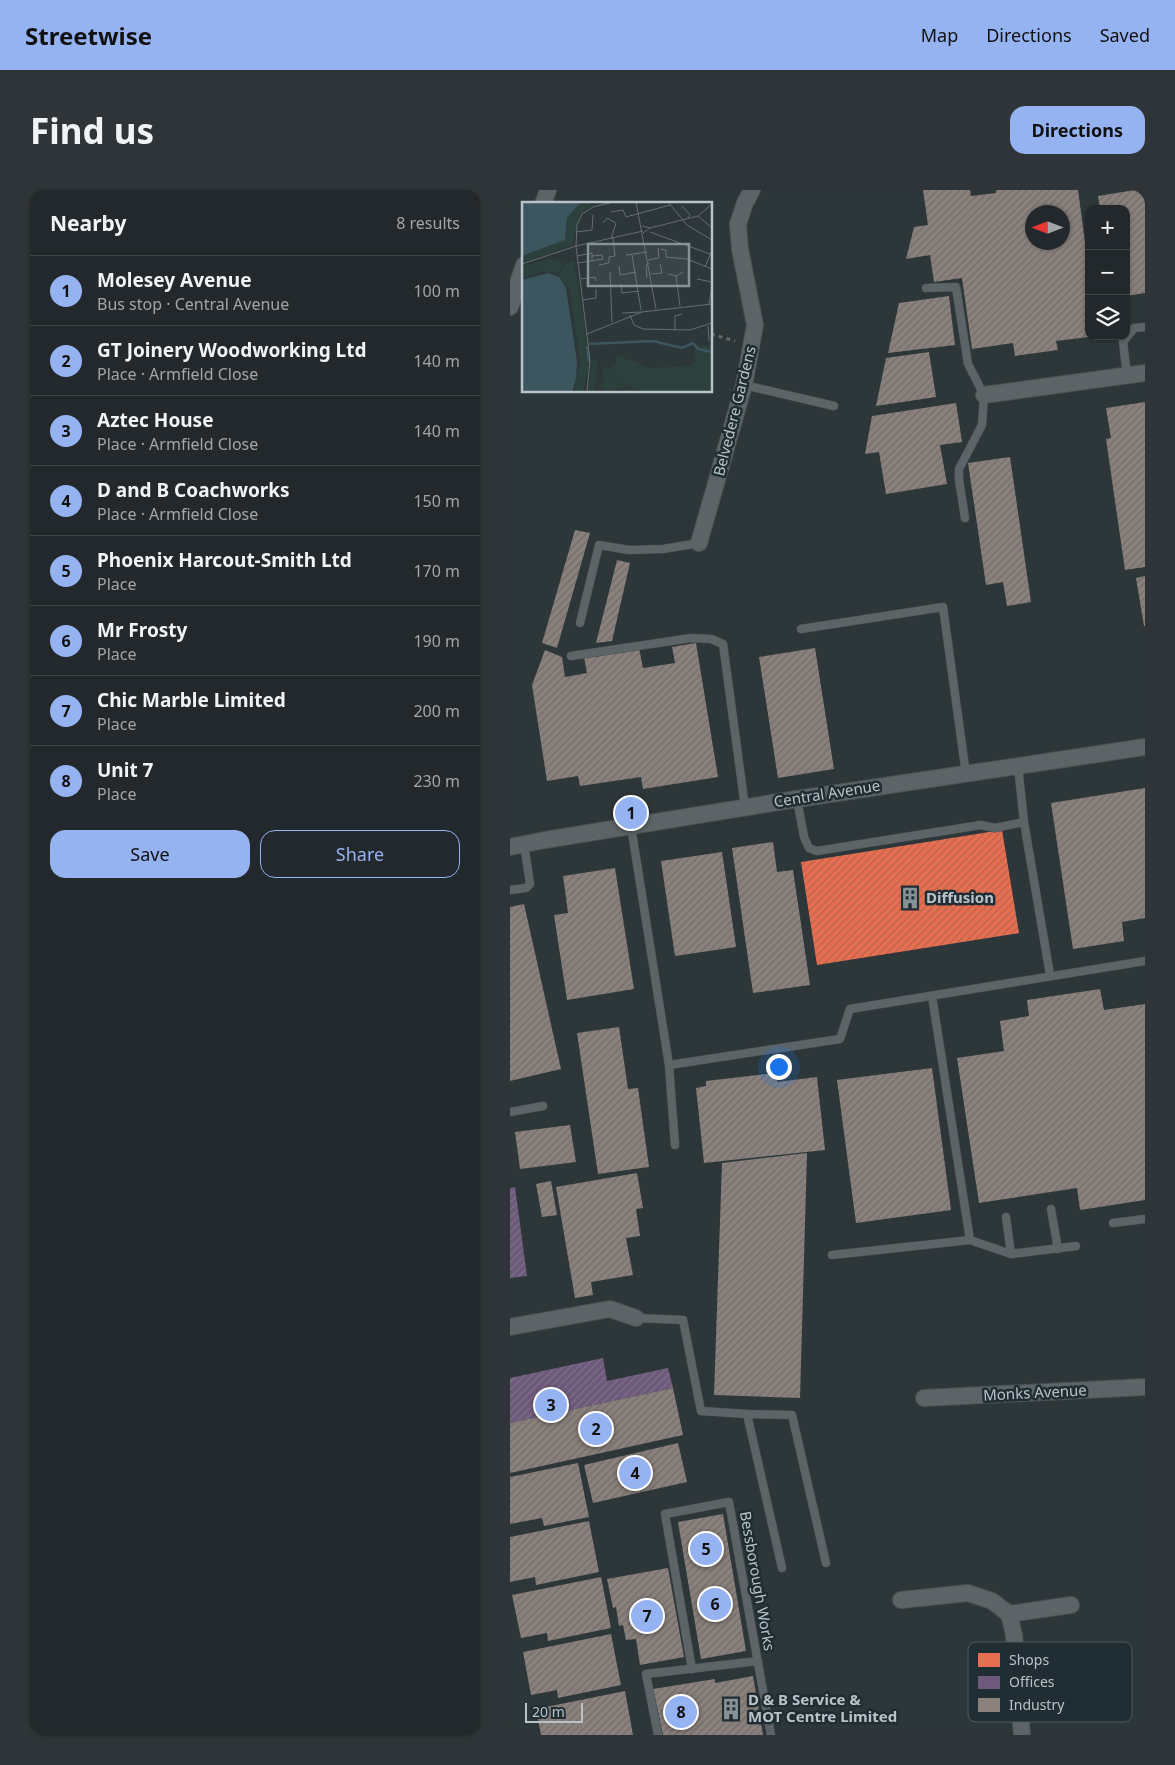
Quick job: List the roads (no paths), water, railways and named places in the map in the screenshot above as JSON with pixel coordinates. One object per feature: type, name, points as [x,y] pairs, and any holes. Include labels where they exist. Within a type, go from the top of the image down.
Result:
[{"type":"street","points":[[544,202],[548,190]]},
{"type":"street","name":"Belvedere Gardens","points":[[699,543],[744,385],[752,346],[755,325],[740,249],[738,224],[745,203],[752,190]]},
{"type":"street","points":[[510,307],[521,284]]},
{"type":"street","points":[[984,395],[1145,373]]},
{"type":"street","name":"Central Avenue","points":[[517,846],[745,807],[1145,747]]},
{"type":"street","points":[[510,1327],[610,1309],[636,1318]]},
{"type":"street","name":"Monks Avenue","points":[[924,1398],[1145,1388]]},
{"type":"street","points":[[901,1600],[968,1593],[992,1601],[1009,1614],[1015,1642]]},
{"type":"street","points":[[1009,1614],[1071,1605]]},
{"type":"street","points":[[1021,1722],[1022,1735]]},
{"type":"lane","points":[[926,288],[956,287],[968,364],[984,395],[982,425],[959,469],[965,518]]},
{"type":"lane","points":[[1127,375],[1122,342],[1134,328],[1145,326]]},
{"type":"lane","points":[[744,385],[834,406]]},
{"type":"lane","points":[[580,623],[599,545],[629,550],[663,549],[699,543]]},
{"type":"lane","points":[[802,629],[943,606],[966,774]]},
{"type":"lane","points":[[571,656],[691,638],[711,639],[723,644],[745,807]]},
{"type":"lane","points":[[1018,766],[1024,822],[1050,975]]},
{"type":"lane","points":[[797,799],[804,837],[809,848],[817,851],[981,825],[995,828],[1024,822]]},
{"type":"lane","points":[[631,826],[669,1065],[675,1145]]},
{"type":"lane","points":[[510,890],[526,888],[530,884],[517,846]]},
{"type":"lane","points":[[669,1065],[840,1039],[850,1009],[1145,961]]},
{"type":"lane","points":[[932,996],[970,1240]]},
{"type":"lane","points":[[510,1112],[543,1106]]},
{"type":"lane","points":[[1051,1209],[1058,1248]]},
{"type":"lane","points":[[1006,1217],[1011,1254]]},
{"type":"lane","points":[[1113,1223],[1145,1219]]},
{"type":"lane","points":[[832,1254],[970,1240],[1011,1254],[1076,1246]]},
{"type":"lane","points":[[636,1318],[683,1320],[701,1411],[792,1415],[826,1563]]},
{"type":"lane","points":[[747,1414],[782,1568]]},
{"type":"lane","name":"Bessborough Works","points":[[692,1668],[665,1514],[729,1502],[772,1735]]},
{"type":"lane","points":[[658,1735],[646,1674],[758,1661]]},
{"type":"place","name":"Molesey Avenue","points":[[631,813]]},
{"type":"place","name":"Diffusion","points":[[910,898]]},
{"type":"place","name":"Aztec House","points":[[551,1405]]},
{"type":"place","name":"GT Joinery Woodworking Ltd","points":[[596,1429]]},
{"type":"place","name":"D and B Coachworks","points":[[635,1473]]},
{"type":"place","name":"Phoenix Harcout-Smith Ltd","points":[[706,1549]]},
{"type":"place","name":"Mr Frosty","points":[[715,1604]]},
{"type":"place","name":"Chic Marble Limited","points":[[647,1616]]},
{"type":"place","name":"D & B Service & MOT Centre Limited","points":[[731,1709]]},
{"type":"place","name":"Unit 7","points":[[681,1712]]}]
